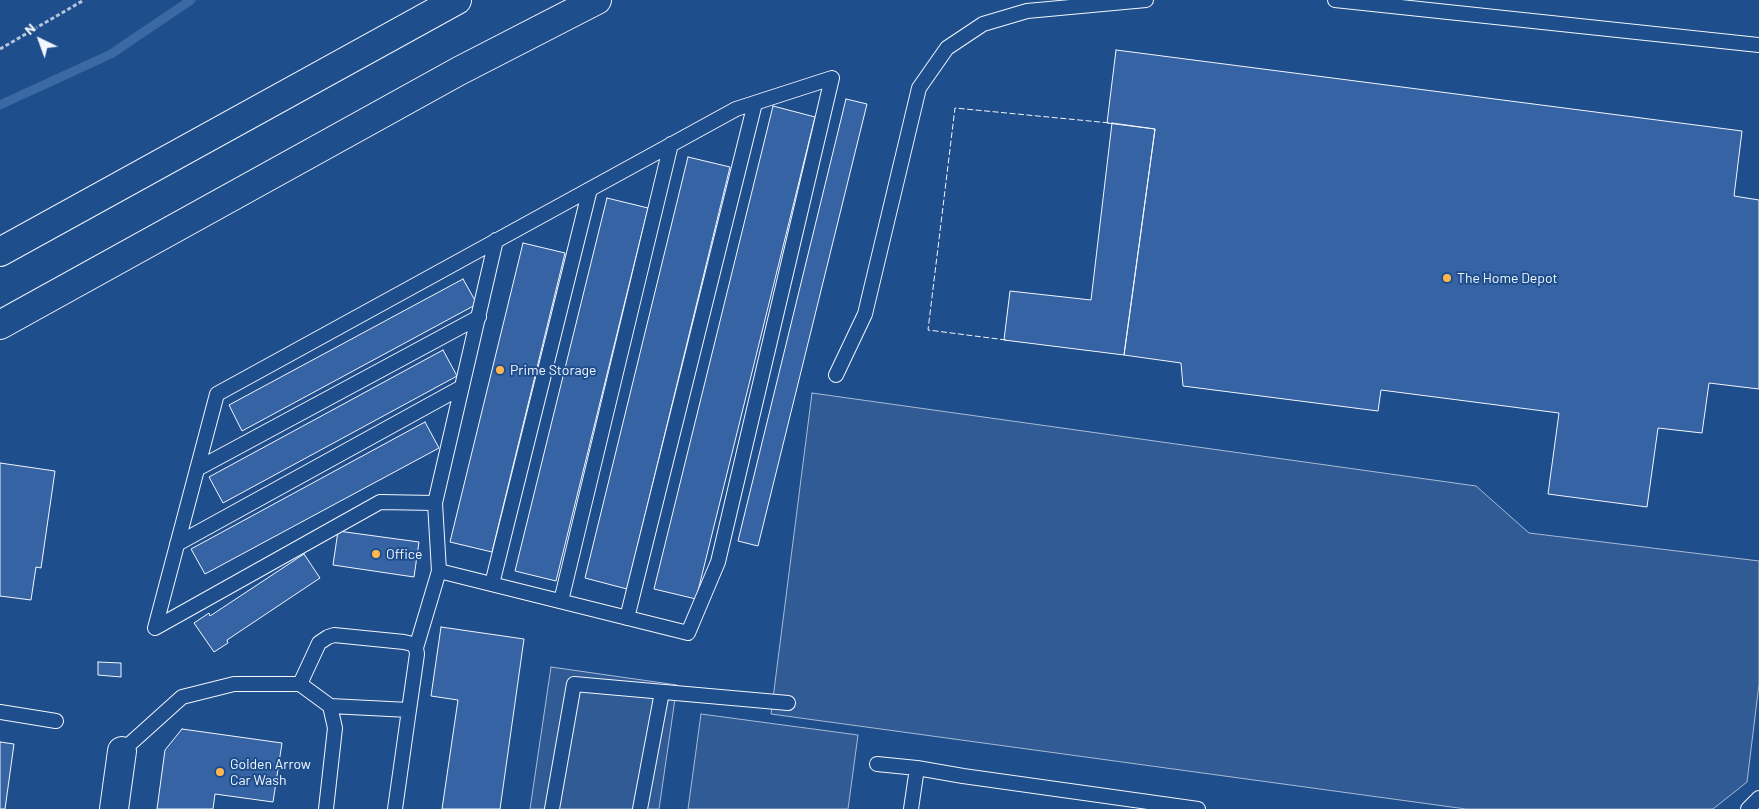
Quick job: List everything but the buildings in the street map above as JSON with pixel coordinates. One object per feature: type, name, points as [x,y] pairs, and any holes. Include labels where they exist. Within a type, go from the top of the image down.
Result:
[{"type":"main road","points":[[0,252],[457,0]]},
{"type":"main road","points":[[0,325],[459,72],[597,0]]},
{"type":"main road","points":[[114,809],[122,751]]},
{"type":"lane","points":[[836,375],[865,314],[919,88],[947,48],[983,24],[1027,11],[1146,0]]},
{"type":"lane","points":[[1335,0],[1759,45]]},
{"type":"lane","points":[[435,503],[380,502],[155,628],[217,394],[736,109],[832,78],[718,562],[688,633],[439,571]]},
{"type":"lane","points":[[627,618],[754,103]]},
{"type":"lane","points":[[561,601],[671,144]]},
{"type":"lane","points":[[492,584],[590,189]]},
{"type":"lane","points":[[395,809],[417,654],[416,648],[439,571],[435,503],[496,240]]},
{"type":"lane","points":[[197,469],[478,317]]},
{"type":"lane","points":[[177,544],[462,387]]},
{"type":"lane","points":[[300,684],[319,643],[334,635],[404,642],[412,644],[416,648]]},
{"type":"lane","points":[[122,751],[182,696],[234,684],[300,684],[330,706],[409,710]]},
{"type":"lane","points":[[552,809],[574,684],[788,703]]},
{"type":"lane","points":[[640,809],[662,692]]},
{"type":"lane","points":[[326,809],[335,728],[330,706]]},
{"type":"lane","points":[[0,712],[56,721]]},
{"type":"lane","points":[[876,764],[917,768],[1198,809]]},
{"type":"lane","points":[[911,809],[917,768]]},
{"type":"lane","points":[[1748,809],[1759,798]]},
{"type":"path","points":[[0,49],[84,0]]},
{"type":"shaded area","points":[[812,393],[1476,486],[1529,533],[1759,561],[1759,684],[1747,782],[1713,809],[1466,809],[771,714]]},
{"type":"shaded area","points":[[551,667],[677,685],[659,809],[530,809]]},
{"type":"shaded area","points":[[701,714],[858,735],[848,809],[688,809]]},
{"type":"waterway","points":[[0,105],[111,54],[191,0]]},
{"type":"fence","points":[[1006,340],[928,330],[955,108],[1110,123]]},
{"type":"place","name":"The Home Depot","points":[[1447,278]]},
{"type":"place","name":"Prime Storage","points":[[500,370]]},
{"type":"place","name":"Office","points":[[376,554]]},
{"type":"place","name":"Golden Arrow Car Wash","points":[[220,772]]}]
